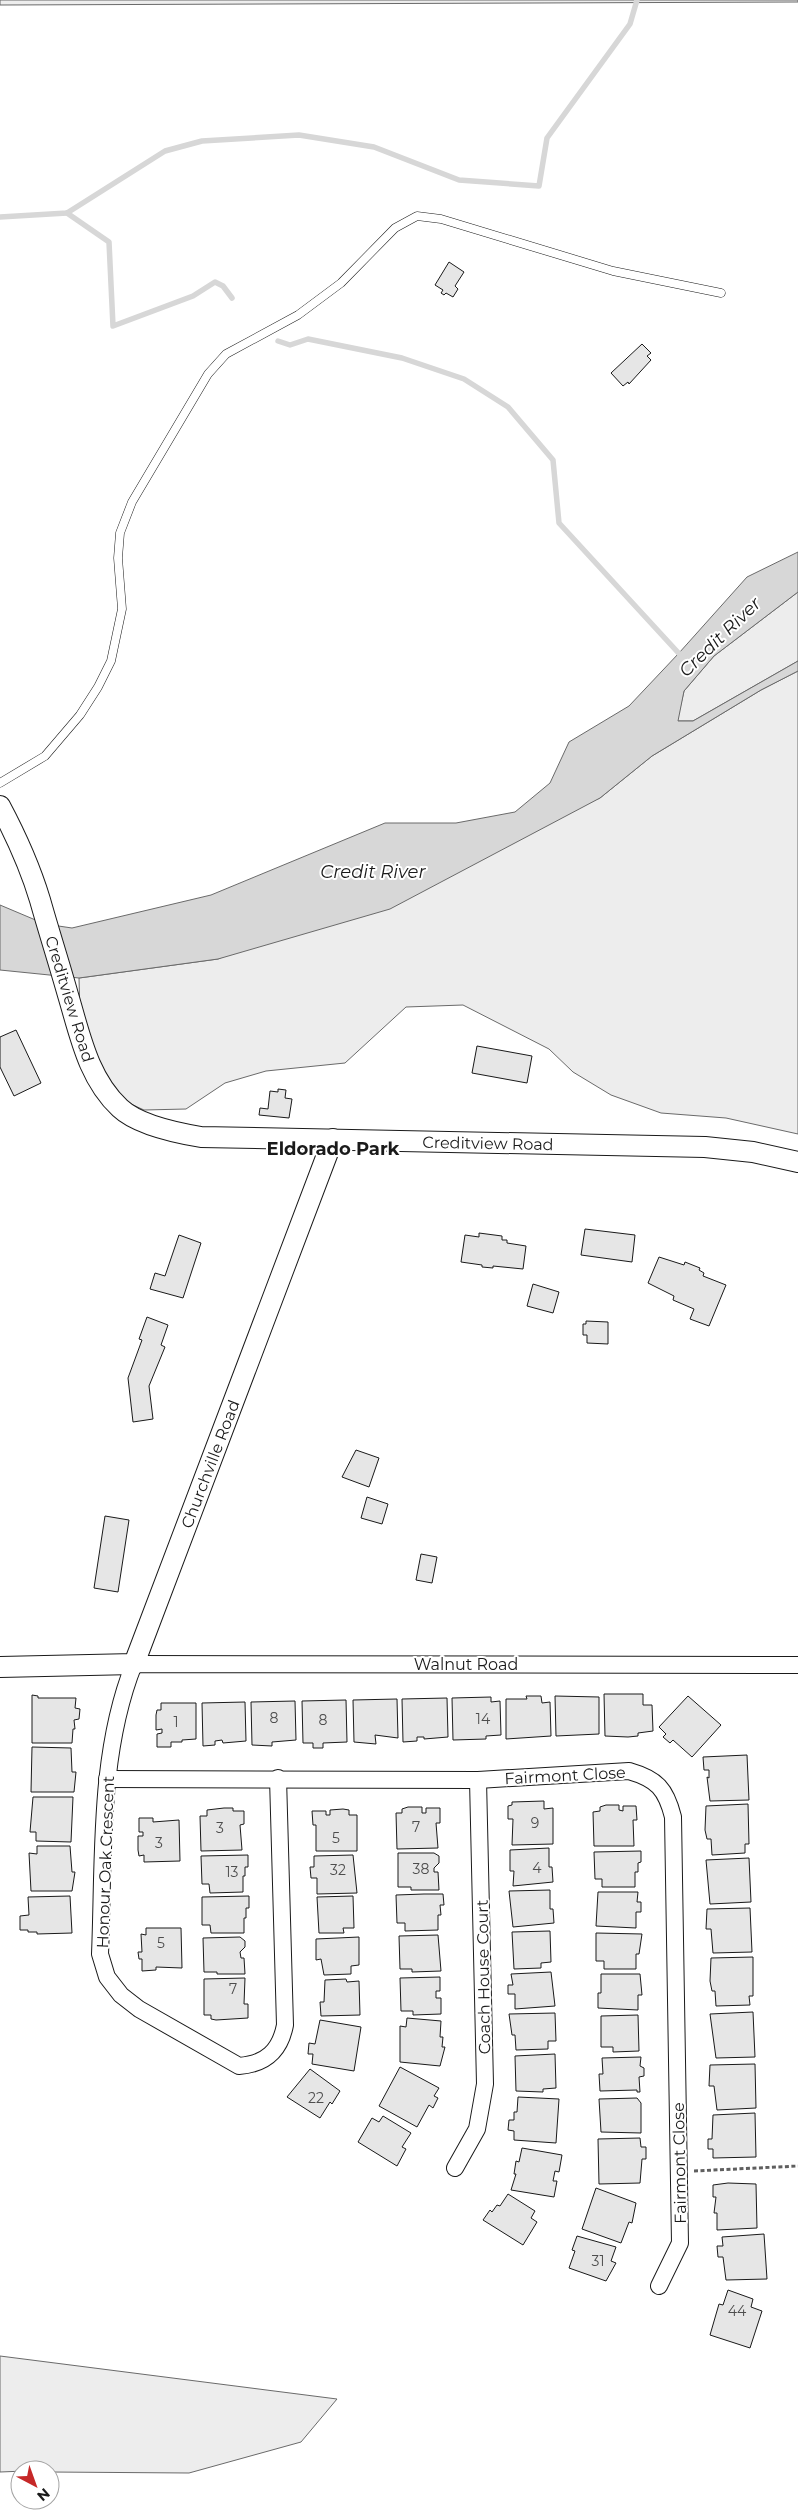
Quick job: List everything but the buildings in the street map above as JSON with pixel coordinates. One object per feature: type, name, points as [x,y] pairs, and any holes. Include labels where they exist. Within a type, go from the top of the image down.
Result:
[{"type":"street","name":"Creditview Road","points":[[0,806],[24,855],[39,897],[92,1069],[120,1109],[134,1117],[177,1133],[201,1137],[705,1147],[753,1152],[798,1162]]},
{"type":"street","name":"Churchville Road","points":[[134,1664],[333,1140]]},
{"type":"street","name":"Walnut Road","points":[[134,1664],[798,1665]]},
{"type":"street","points":[[0,1667],[134,1664]]},
{"type":"street","name":"Honour Oak Crescent","points":[[134,1664],[123,1690],[115,1723],[107,1779],[100,1954],[107,1977],[121,1996],[139,2009],[239,2066],[259,2062],[276,2051],[285,2025],[278,1778]]},
{"type":"street","name":"Fairmont Close","points":[[107,1779],[478,1780],[629,1771],[646,1776],[659,1786],[669,1800],[673,1817],[680,2243],[659,2286]]},
{"type":"street","name":"Coach House Court","points":[[455,2168],[477,2129],[485,2084],[478,1780]]},
{"type":"lane","points":[[0,783],[45,756],[70,728],[98,687],[111,661],[122,609],[118,558],[120,533],[132,502],[208,374],[226,354],[298,315],[341,283],[395,228],[417,216],[441,219],[613,271],[721,293]]},
{"type":"path","points":[[679,2172],[798,2166]]},
{"type":"shaded area","points":[[0,0],[798,0],[798,2],[0,5]]},
{"type":"shaded area","points":[[798,592],[798,661],[693,721],[677,721],[684,691],[714,656]]},
{"type":"shaded area","points":[[798,671],[798,1134],[726,1118],[661,1113],[611,1095],[573,1072],[549,1049],[463,1005],[406,1007],[345,1063],[266,1071],[225,1083],[186,1109],[144,1110],[98,1089],[81,1056],[79,978],[218,959],[600,798],[652,756],[761,690]]},
{"type":"shaded area","points":[[0,2356],[337,2399],[301,2442],[189,2473],[60,2472],[60,2460],[10,2460],[10,2472],[0,2472]]},
{"type":"water","name":"Credit River","points":[[798,552],[798,592],[714,656],[684,691],[678,721],[693,721],[798,661],[798,671],[761,690],[652,756],[600,798],[390,909],[218,959],[79,978],[0,970],[0,905],[45,924],[72,928],[211,895],[385,823],[456,823],[515,812],[550,783],[569,742],[629,706],[747,577]]},
{"type":"waterway","points":[[0,217],[67,213],[165,151],[202,141],[299,135],[374,147],[459,180],[539,186],[547,138],[630,24],[637,0]]},
{"type":"waterway","points":[[67,213],[109,242],[113,326],[193,296],[215,282],[223,286],[232,298]]},
{"type":"waterway","points":[[278,341],[290,345],[308,339],[402,358],[464,379],[508,407],[553,460],[559,523],[684,659]]},
{"type":"district","name":"Eldorado Park","points":[[333,1149]]}]
